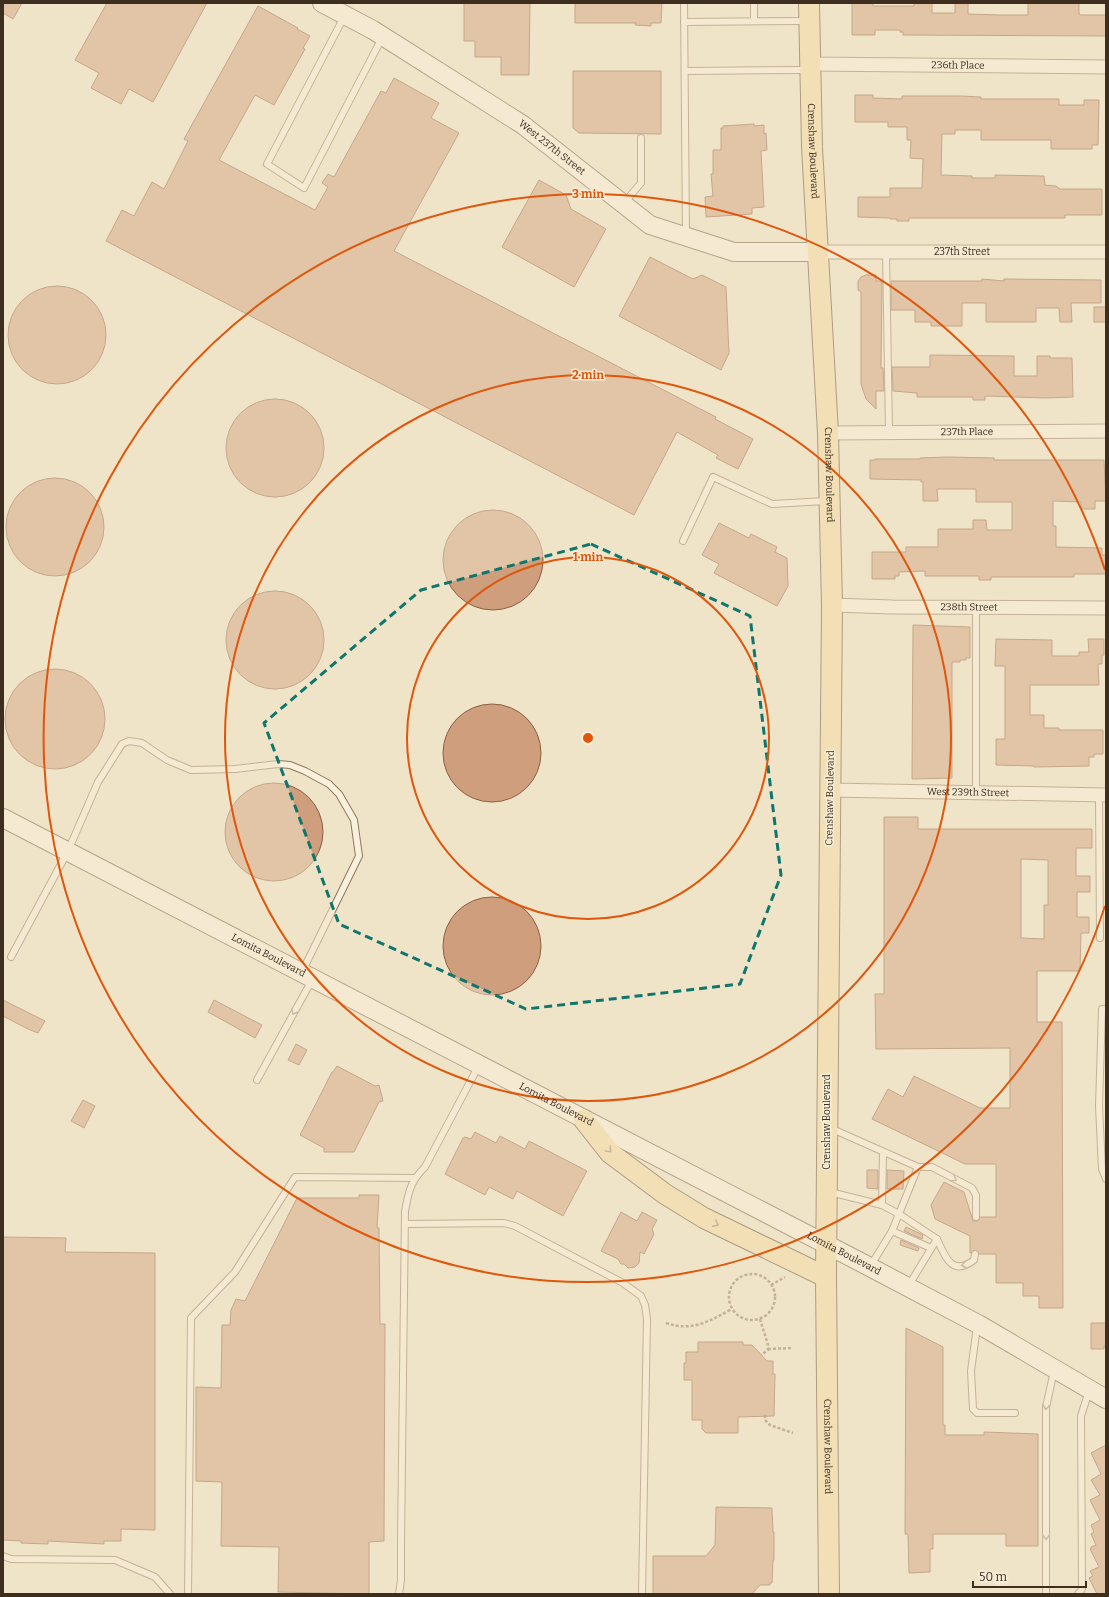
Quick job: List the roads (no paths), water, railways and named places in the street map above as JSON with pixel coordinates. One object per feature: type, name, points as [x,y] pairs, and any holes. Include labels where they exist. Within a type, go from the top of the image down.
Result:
[{"type":"main road","name":"West 237th Street","points":[[322,3],[383,36],[523,125],[650,225],[734,252],[818,252]]},
{"type":"main road","name":"Crenshaw Boulevard","points":[[809,12],[818,252],[828,432],[832,605],[826,1277],[829,1594]]},
{"type":"main road","name":"Lomita Boulevard","points":[[3,818],[584,1120],[827,1244],[978,1324],[1106,1399]]},
{"type":"main road","points":[[584,1120],[610,1153],[666,1194],[704,1218],[826,1277]]},
{"type":"street","name":"236th Place","points":[[810,67],[1106,67]]},
{"type":"street","name":"237th Street","points":[[818,252],[1106,252]]},
{"type":"street","name":"237th Place","points":[[828,432],[1106,432]]},
{"type":"street","name":"238th Street","points":[[832,605],[1106,608]]},
{"type":"street","name":"West 239th Street","points":[[830,790],[1102,795]]},
{"type":"lane","points":[[684,3],[686,237]]},
{"type":"lane","points":[[754,3],[754,21]]},
{"type":"lane","points":[[684,22],[754,21],[809,12]]},
{"type":"lane","points":[[345,15],[267,164],[304,188],[383,36]]},
{"type":"lane","points":[[685,71],[810,67]]},
{"type":"lane","points":[[624,204],[641,183],[641,138]]},
{"type":"lane","points":[[886,252],[889,432]]},
{"type":"lane","points":[[683,541],[713,477],[772,504],[830,501]]},
{"type":"lane","points":[[976,607],[976,793]]},
{"type":"lane","points":[[11,957],[68,852],[90,804],[98,782],[122,744],[129,741],[142,743],[167,760],[191,770],[235,769],[278,764],[290,765],[329,784],[339,794],[354,820],[359,856],[307,975],[256,1080]]},
{"type":"lane","points":[[1100,938],[1102,795]]},
{"type":"lane","points":[[1106,1009],[1102,1009],[1099,1106],[1102,1168],[1106,1179]]},
{"type":"lane","points":[[399,1594],[402,1543],[406,1205],[414,1178],[425,1167],[479,1065]]},
{"type":"lane","points":[[827,1126],[883,1152],[918,1166],[932,1167],[972,1188],[976,1195],[976,1217]]},
{"type":"lane","points":[[882,1204],[883,1152]]},
{"type":"lane","points":[[870,1267],[892,1231],[918,1166]]},
{"type":"lane","points":[[188,1594],[191,1318],[235,1272],[294,1177],[414,1178]]},
{"type":"lane","points":[[827,1191],[882,1204],[937,1240],[947,1261],[955,1266],[967,1266],[974,1260],[975,1254]]},
{"type":"lane","points":[[405,1224],[498,1222],[509,1224],[623,1283],[641,1296],[645,1305],[647,1319],[642,1594]]},
{"type":"lane","points":[[892,1231],[931,1248]]},
{"type":"lane","points":[[907,1287],[937,1240]]},
{"type":"lane","points":[[978,1324],[971,1371],[973,1409],[977,1413],[1015,1413]]},
{"type":"lane","points":[[1046,1594],[1046,1407],[1054,1369]]},
{"type":"lane","points":[[1078,1594],[1082,1589],[1081,1416],[1090,1390]]},
{"type":"lane","points":[[3,1556],[11,1559],[114,1560],[155,1577],[170,1594]]}]
